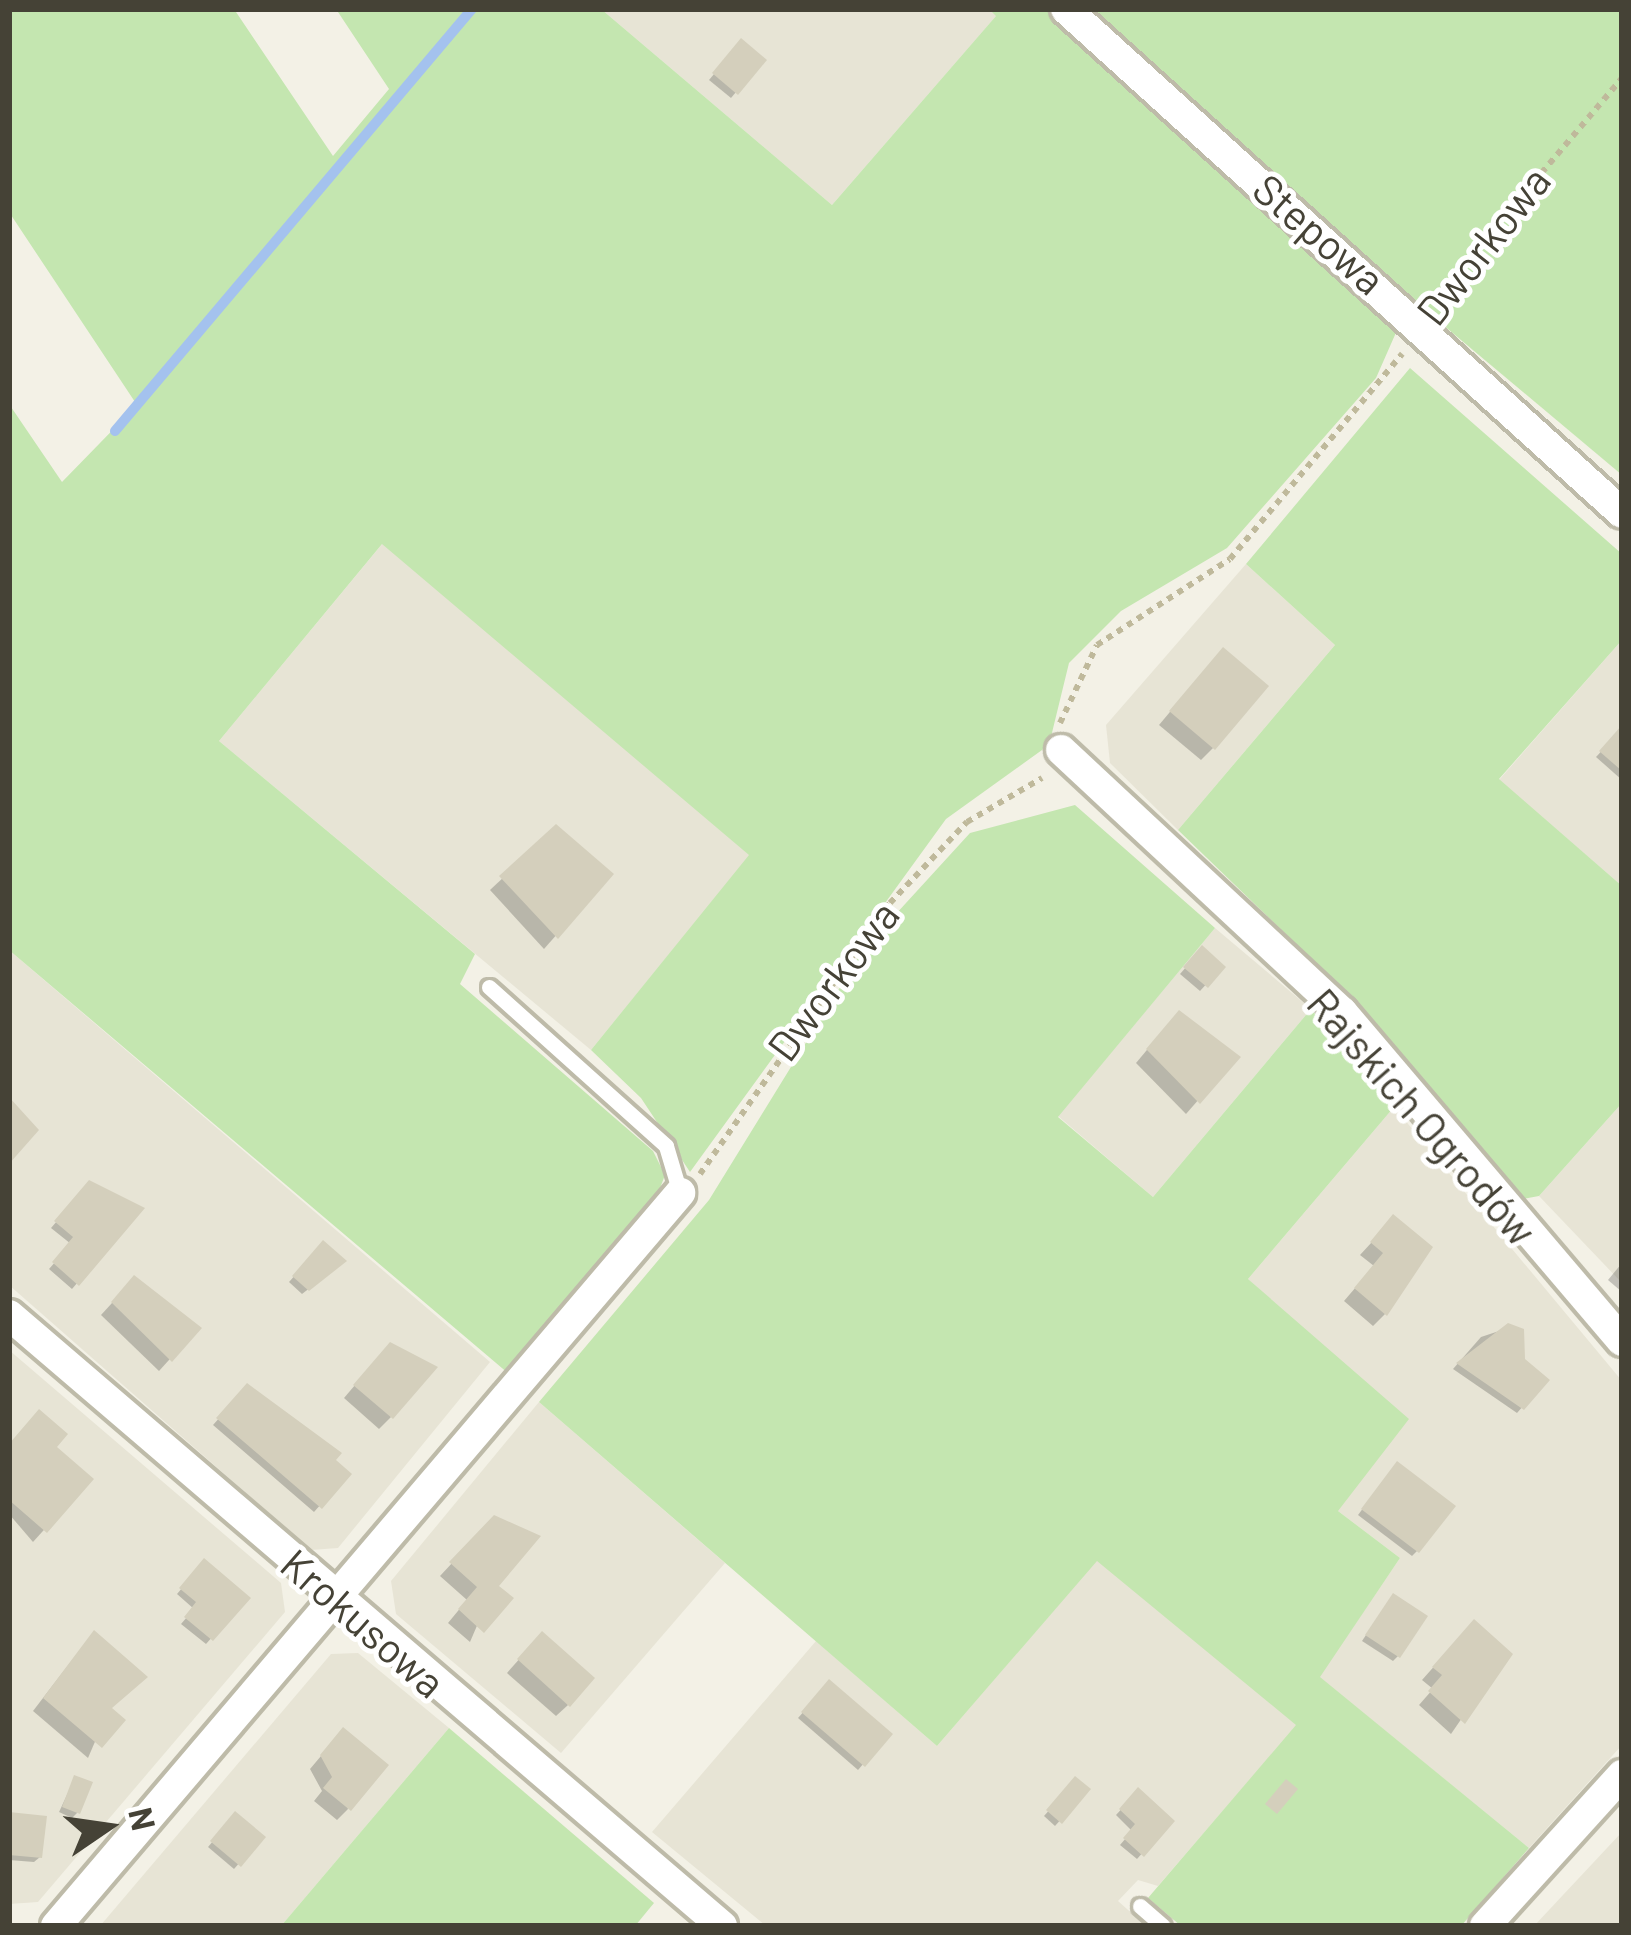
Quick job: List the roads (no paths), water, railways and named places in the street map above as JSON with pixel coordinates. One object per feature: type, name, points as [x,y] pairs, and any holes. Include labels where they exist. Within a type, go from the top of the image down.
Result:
[{"type":"street","name":"Stepowa","points":[[1066,9],[1418,320],[1622,513]]},
{"type":"street","name":"Rajskich Ogrodów","points":[[1061,751],[1342,1012],[1622,1341]]},
{"type":"street","points":[[56,1926],[680,1193]]},
{"type":"street","name":"Krokusowa","points":[[9,1316],[722,1926]]},
{"type":"street","points":[[1485,1926],[1622,1775]]},
{"type":"lane","points":[[489,987],[666,1146],[680,1193]]},
{"type":"lane","points":[[1139,1906],[1163,1926]]},
{"type":"waterway","points":[[115,431],[472,9]]}]
